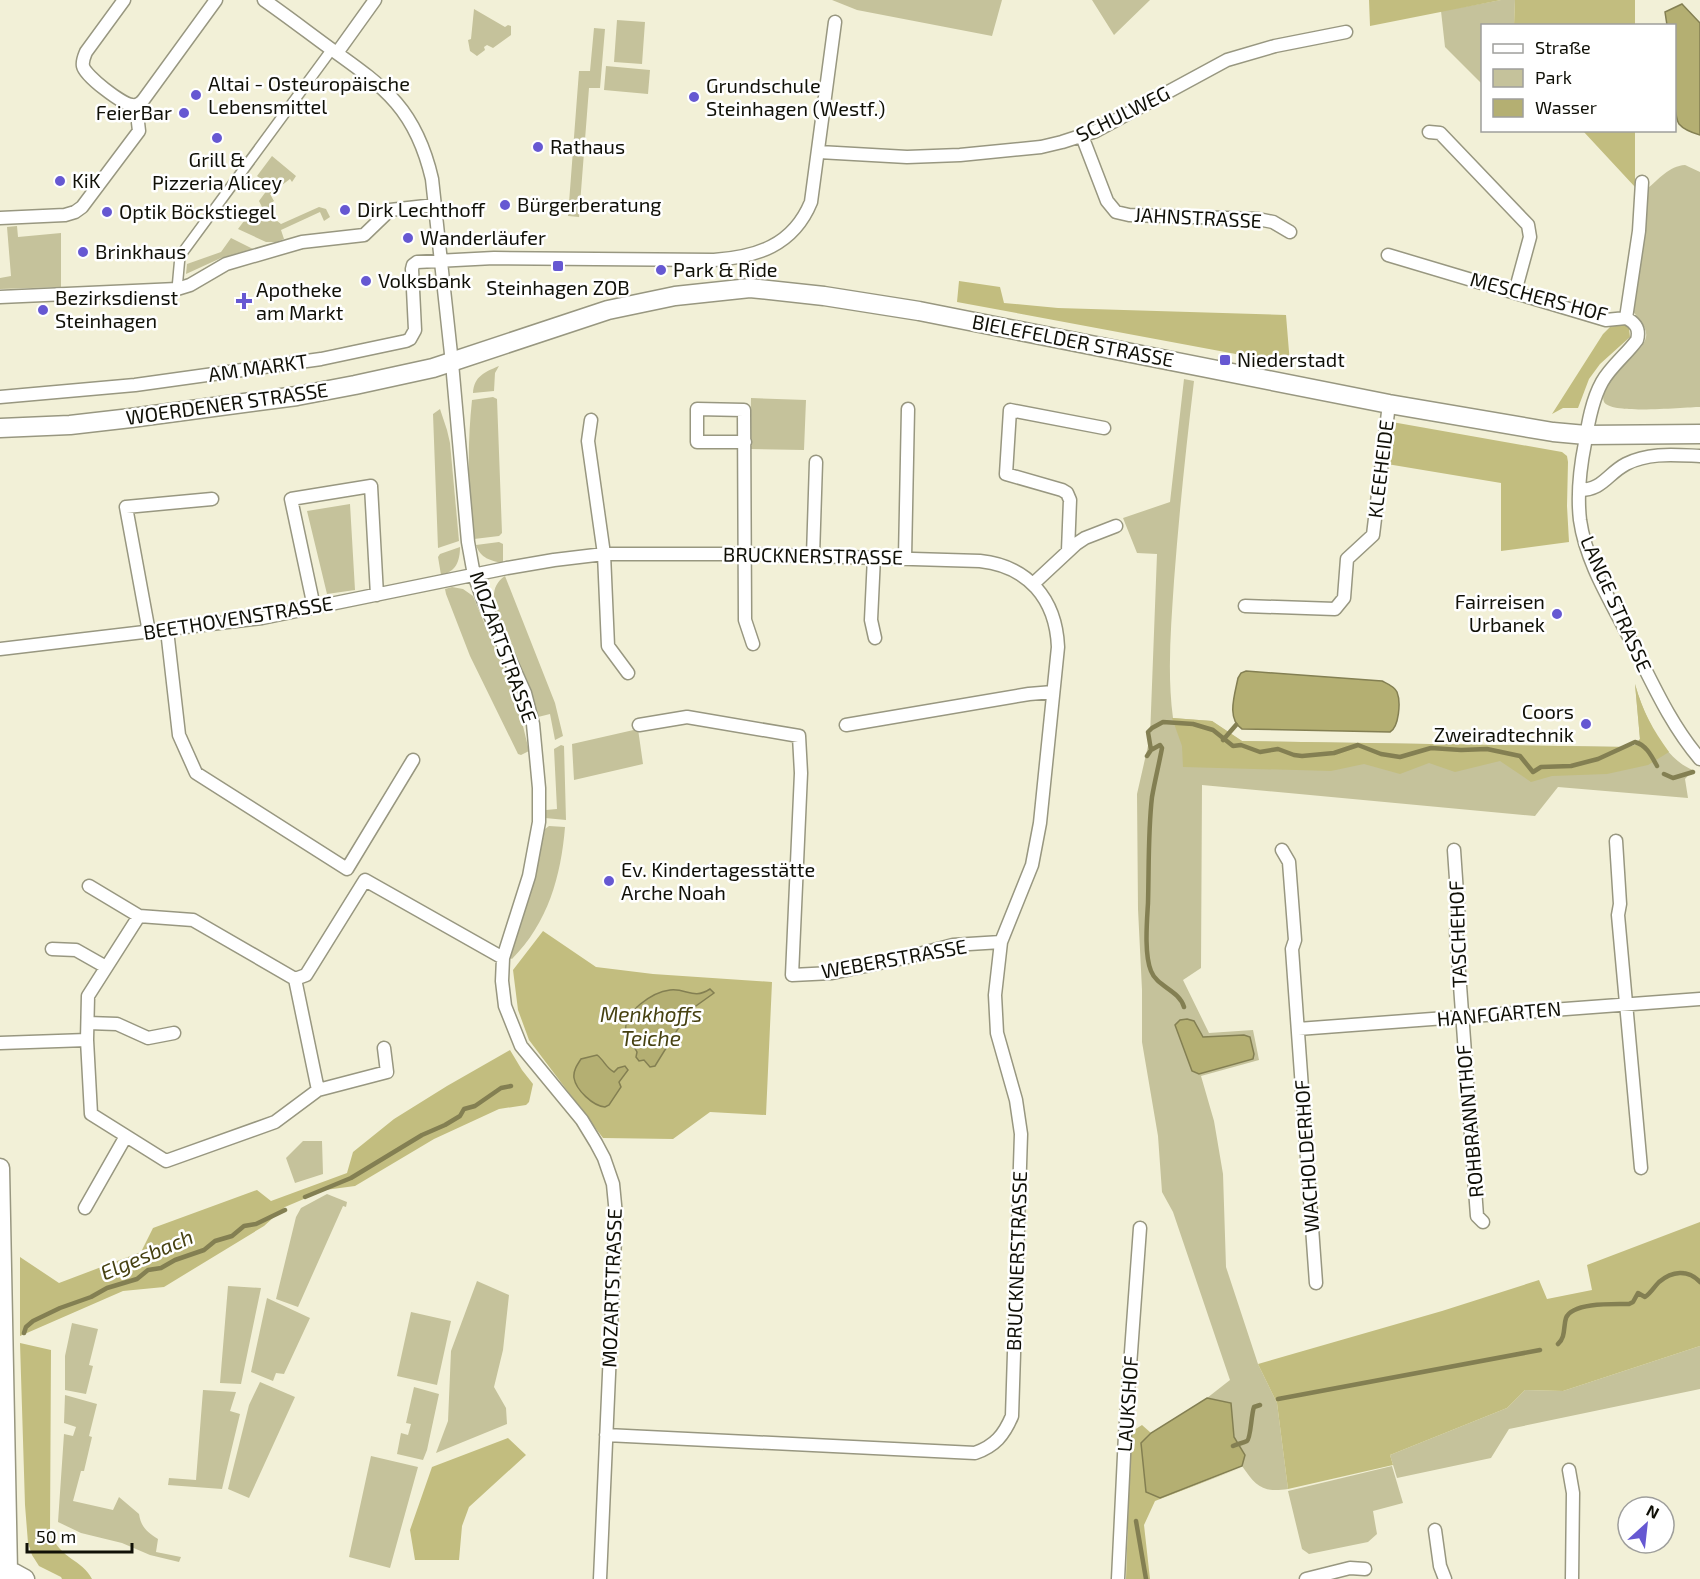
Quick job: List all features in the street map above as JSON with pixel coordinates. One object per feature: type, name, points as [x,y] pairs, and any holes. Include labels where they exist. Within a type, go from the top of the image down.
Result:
[{"type":"main road","name":"BIELEFELDER STRASSE","points":[[452,363],[608,310],[675,296],[750,288],[909,309],[1389,404],[1553,432],[1586,435],[1700,434]]},
{"type":"main road","name":"WOERDENER STRASSE","points":[[0,428],[70,425],[275,399],[366,383],[452,363]]},
{"type":"main road","points":[[0,1168],[11,1575]]},
{"type":"street","points":[[124,0],[86,52],[83,67],[91,78],[124,103],[136,105],[144,99],[216,0]]},
{"type":"street","name":"MOZARTSTRASSE","points":[[264,0],[379,84],[407,115],[427,157],[435,206],[452,363],[465,518],[474,575],[525,693],[534,724],[539,788],[538,822],[530,876],[503,958],[502,981],[505,1006],[521,1046],[582,1120],[604,1158],[613,1184],[616,1215],[600,1579]]},
{"type":"street","points":[[177,289],[180,256],[375,0]]},
{"type":"street","points":[[440,261],[494,258],[714,260],[748,257],[778,243],[806,215],[814,190],[835,22]]},
{"type":"street","name":"SCHULWEG","points":[[819,152],[907,157],[960,155],[1041,147],[1082,136],[1104,127],[1227,60],[1275,46],[1346,32]]},
{"type":"street","points":[[0,218],[65,215],[82,207],[139,131],[136,105]]},
{"type":"street","points":[[1428,132],[1440,133],[1528,225],[1530,237],[1515,292]]},
{"type":"street","name":"JAHNSTRASSE","points":[[1082,136],[1107,201],[1116,212],[1129,215],[1257,219],[1273,222],[1290,232]]},
{"type":"street","points":[[1626,318],[1639,231],[1642,182]]},
{"type":"street","points":[[0,297],[177,289],[190,285],[226,264],[302,242],[364,235],[390,210],[435,206]]},
{"type":"street","name":"MESCHERS HOF","points":[[1388,255],[1606,320],[1626,318],[1637,326],[1639,334],[1637,340],[1603,380],[1594,402],[1586,435]]},
{"type":"street","name":"AM MARKT","points":[[0,397],[135,385],[321,359],[406,341],[413,336],[416,326],[412,266],[417,262],[440,261]]},
{"type":"street","name":"KLEEHEIDE","points":[[1245,606],[1335,609],[1344,598],[1347,559],[1374,535],[1389,404]]},
{"type":"street","points":[[905,558],[908,409]]},
{"type":"street","points":[[745,442],[697,442],[697,410],[744,410],[745,442],[745,620],[753,644]]},
{"type":"street","points":[[1068,551],[1070,500],[1067,493],[1006,474],[1010,410],[1104,428]]},
{"type":"street","points":[[591,420],[588,441],[604,554],[608,646],[628,673]]},
{"type":"street","name":"LANGE STRASSE","points":[[1586,435],[1579,490],[1580,521],[1584,540],[1665,708],[1700,759]]},
{"type":"street","points":[[1579,490],[1595,488],[1613,473],[1638,458],[1659,455],[1700,456]]},
{"type":"street","points":[[813,556],[816,462]]},
{"type":"street","points":[[314,607],[291,499],[371,486],[377,595]]},
{"type":"street","points":[[149,632],[126,507],[212,499]]},
{"type":"street","points":[[1033,584],[1085,538],[1116,526]]},
{"type":"street","name":"BRUCKNERSTRASSE","points":[[474,575],[554,560],[604,554],[745,554],[991,562],[1014,571],[1033,584],[1052,611],[1057,627],[1058,647],[1040,823],[1032,865],[1001,942],[995,994],[997,1033],[1016,1100],[1021,1134],[1012,1416],[1007,1429],[988,1449],[975,1453],[606,1435]]},
{"type":"street","points":[[874,557],[871,620],[875,638]]},
{"type":"street","name":"BEETHOVENSTRASSE","points":[[0,650],[262,618],[474,575]]},
{"type":"street","points":[[166,630],[179,735],[196,772],[347,869],[413,760]]},
{"type":"street","points":[[846,725],[1029,694],[1053,692]]},
{"type":"street","name":"WEBERSTRASSE","points":[[639,725],[687,717],[799,736],[801,773],[792,975],[832,973],[953,945],[1001,942]]},
{"type":"street","points":[[1616,841],[1620,904],[1618,915],[1641,1168]]},
{"type":"street","name":"WACHOLDERHOF","points":[[1282,850],[1289,862],[1295,940],[1292,949],[1316,1283]]},
{"type":"street","name":"TASCHEHOF","points":[[1454,850],[1459,922],[1456,932],[1461,1017]]},
{"type":"street","points":[[295,979],[306,975],[365,880],[503,958]]},
{"type":"street","points":[[88,886],[139,916],[193,920],[295,979],[318,1090]]},
{"type":"street","points":[[139,916],[88,996],[87,1040],[91,1114],[166,1161],[275,1122],[318,1090],[387,1072],[384,1048]]},
{"type":"street","points":[[52,949],[76,950],[106,967]]},
{"type":"street","name":"HANFGARTEN","points":[[1298,1029],[1700,999]]},
{"type":"street","name":"ROHBRANNTHOF","points":[[1461,1017],[1477,1216],[1483,1222]]},
{"type":"street","points":[[88,1023],[117,1024],[148,1038],[174,1033]]},
{"type":"street","points":[[0,1043],[87,1040]]},
{"type":"street","points":[[85,1208],[126,1136]]},
{"type":"street","name":"LAUKSHOF","points":[[1118,1579],[1125,1434],[1140,1228]]},
{"type":"street","points":[[1569,1470],[1573,1493],[1572,1579]]},
{"type":"street","points":[[1435,1530],[1440,1566],[1445,1579]]},
{"type":"street","points":[[1306,1579],[1350,1568],[1365,1569]]},
{"type":"green space","points":[[832,0],[1002,0],[992,36],[857,10]]},
{"type":"green space","points":[[1092,0],[1150,0],[1114,35]]},
{"type":"green space","points":[[1501,0],[1515,0],[1514,24],[1481,24],[1481,83],[1445,47],[1441,11]]},
{"type":"green space","points":[[474,9],[505,27],[511,26],[511,35],[493,48],[487,45],[484,47],[485,50],[477,56],[470,51],[468,40],[471,39]]},
{"type":"green space","points":[[617,20],[645,22],[642,64],[614,62]]},
{"type":"green space","points":[[594,28],[605,29],[600,88],[589,88],[579,217],[568,216],[579,71],[590,71]]},
{"type":"green space","points":[[606,66],[650,70],[648,94],[604,90]]},
{"type":"green space","points":[[272,156],[296,176],[292,182],[290,179],[270,194],[274,201],[271,203],[276,211],[272,217],[281,224],[319,207],[326,209],[330,217],[324,221],[320,212],[281,230],[284,239],[266,242],[238,229],[244,221],[256,222],[262,215],[259,201],[270,186],[257,176]]},
{"type":"green space","points":[[1685,165],[1700,172],[1700,407],[1633,409],[1609,406],[1604,402],[1603,397],[1607,386],[1625,362],[1640,348],[1646,337],[1644,326],[1632,309],[1646,219],[1647,189],[1669,170]]},
{"type":"green space","points":[[17,226],[18,237],[61,233],[61,287],[0,289],[0,278],[11,276],[7,227]]},
{"type":"green space","points":[[231,238],[253,249],[221,258],[186,274],[187,264],[221,252]]},
{"type":"green space","points":[[499,366],[495,373],[494,391],[473,393],[478,379]]},
{"type":"green space","points":[[1184,379],[1194,381],[1180,506],[1172,615],[1170,667],[1173,718],[1212,721],[1242,741],[1628,747],[1635,745],[1640,739],[1635,684],[1649,721],[1664,746],[1672,756],[1693,770],[1685,779],[1688,798],[1558,787],[1535,816],[1202,785],[1201,968],[1183,980],[1209,1033],[1253,1030],[1259,1060],[1201,1076],[1214,1121],[1223,1174],[1226,1267],[1258,1364],[1277,1403],[1288,1489],[1279,1490],[1260,1486],[1251,1479],[1242,1466],[1245,1455],[1234,1437],[1231,1403],[1207,1398],[1230,1380],[1173,1212],[1162,1192],[1158,1136],[1142,1042],[1137,794],[1150,737],[1157,554],[1137,553],[1123,518],[1170,502]]},
{"type":"green space","points":[[493,397],[497,399],[502,533],[499,536],[474,539],[469,469],[472,400]]},
{"type":"green space","points":[[751,398],[806,400],[804,450],[750,449]]},
{"type":"green space","points":[[440,409],[450,443],[459,541],[438,548],[433,414]]},
{"type":"green space","points":[[350,504],[355,590],[327,594],[307,511]]},
{"type":"green space","points":[[499,542],[503,544],[503,563],[486,558],[476,545]]},
{"type":"green space","points":[[460,547],[454,569],[441,575],[438,557],[440,554]]},
{"type":"green space","points":[[505,576],[555,703],[563,736],[555,740],[550,714],[538,717],[530,690],[496,609],[494,591]]},
{"type":"green space","points":[[452,587],[463,589],[473,596],[517,701],[529,751],[521,755],[518,754],[470,656],[446,594],[445,589]]},
{"type":"green space","points":[[638,729],[643,764],[574,780],[572,744]]},
{"type":"green space","points":[[561,745],[564,746],[566,820],[545,818],[546,810],[557,809],[554,749]]},
{"type":"green space","points":[[549,826],[565,827],[556,881],[551,898],[535,930],[512,959],[510,958],[514,942],[538,862],[545,829]]},
{"type":"green space","points":[[303,1141],[322,1141],[323,1174],[295,1183],[286,1158]]},
{"type":"green space","points":[[327,1194],[347,1202],[346,1207],[343,1206],[298,1307],[276,1299],[296,1217],[301,1208]]},
{"type":"green space","points":[[477,1281],[509,1295],[503,1350],[494,1387],[506,1408],[507,1424],[436,1453],[448,1421],[451,1351]]},
{"type":"green space","points":[[228,1286],[261,1288],[241,1384],[220,1383]]},
{"type":"green space","points":[[267,1298],[310,1318],[284,1374],[276,1373],[273,1381],[251,1372]]},
{"type":"green space","points":[[411,1312],[451,1321],[437,1385],[397,1376]]},
{"type":"green space","points":[[72,1323],[98,1329],[89,1365],[93,1366],[86,1394],[65,1390],[65,1356]]},
{"type":"green space","points":[[1700,1346],[1700,1389],[1509,1429],[1491,1458],[1397,1478],[1390,1455],[1507,1408],[1525,1390],[1563,1391]]},
{"type":"green space","points":[[260,1382],[295,1397],[249,1498],[228,1489],[249,1405]]},
{"type":"green space","points":[[414,1387],[439,1394],[423,1460],[397,1454],[401,1433],[408,1435],[411,1424],[406,1423]]},
{"type":"green space","points":[[203,1390],[236,1392],[230,1411],[240,1414],[222,1489],[168,1485],[169,1478],[196,1480]]},
{"type":"green space","points":[[65,1395],[97,1404],[84,1471],[81,1471],[73,1501],[113,1510],[119,1497],[139,1514],[145,1529],[158,1539],[156,1552],[181,1557],[179,1562],[150,1555],[122,1543],[81,1533],[58,1522],[64,1434],[73,1436],[76,1427],[64,1423]]},
{"type":"green space","points":[[371,1456],[418,1467],[390,1568],[349,1557]]},
{"type":"green space","points":[[1392,1466],[1403,1503],[1373,1511],[1377,1534],[1368,1542],[1309,1554],[1302,1549],[1288,1491]]},
{"type":"shaded area","points":[[1369,0],[1501,0],[1370,26]]},
{"type":"shaded area","points":[[1515,0],[1635,0],[1635,24],[1514,24]]},
{"type":"shaded area","points":[[1584,132],[1635,132],[1635,187]]},
{"type":"shaded area","points":[[959,281],[1000,287],[1004,303],[1058,308],[1286,315],[1290,364],[957,302]]},
{"type":"shaded area","points":[[1621,324],[1629,328],[1630,337],[1600,364],[1589,379],[1578,408],[1563,408],[1552,414],[1603,334],[1610,327]]},
{"type":"shaded area","points":[[1392,422],[1562,452],[1567,456],[1568,462],[1569,542],[1501,551],[1501,483],[1387,464]]},
{"type":"shaded area","points":[[1635,684],[1649,720],[1669,752],[1648,765],[1607,774],[1552,776],[1531,782],[1500,761],[1455,772],[1429,763],[1400,774],[1364,764],[1331,771],[1183,767],[1182,746],[1172,718],[1212,721],[1242,741],[1628,747],[1635,745],[1640,739]]},
{"type":"shaded area","points":[[543,931],[596,967],[653,974],[772,982],[766,1115],[710,1112],[673,1139],[603,1138],[529,1040],[518,1010],[513,970]],"holes":[[[710,989],[689,1011],[655,1066],[636,1057],[638,1052],[633,1009],[668,991],[699,994]]]},
{"type":"shaded area","points":[[510,1050],[533,1084],[529,1102],[526,1105],[499,1109],[434,1139],[355,1186],[325,1190],[285,1207],[264,1226],[164,1287],[123,1291],[20,1336],[20,1257],[59,1283],[141,1252],[153,1228],[257,1190],[271,1201],[347,1173],[353,1152],[394,1119]]},
{"type":"shaded area","points":[[1700,1222],[1700,1346],[1563,1391],[1525,1390],[1507,1408],[1390,1455],[1393,1465],[1288,1489],[1277,1403],[1258,1364],[1442,1311],[1539,1280],[1547,1299],[1592,1290],[1587,1265]]},
{"type":"shaded area","points":[[20,1343],[51,1350],[50,1533],[60,1549],[83,1567],[92,1579],[62,1579],[39,1566],[28,1543]]},
{"type":"shaded area","points":[[1142,1425],[1151,1433],[1141,1443],[1160,1498],[1243,1467],[1155,1501],[1144,1525],[1150,1579],[1126,1579],[1131,1432]]},
{"type":"shaded area","points":[[508,1438],[526,1455],[469,1507],[462,1526],[459,1560],[415,1560],[410,1530],[432,1467]]},
{"type":"water","points":[[1682,4],[1700,23],[1700,135],[1686,130],[1679,124],[1676,117],[1676,24],[1667,24],[1665,12]]},
{"type":"water","points":[[1246,671],[1382,681],[1397,692],[1399,708],[1397,720],[1390,732],[1242,729],[1234,719],[1233,706],[1238,678]]},
{"type":"water","name":"Menkhoffs Teiche","points":[[710,989],[714,993],[689,1011],[655,1066],[650,1067],[644,1060],[639,1061],[636,1057],[637,1052],[626,1032],[626,1025],[634,1010],[655,995],[670,990],[699,994]]},
{"type":"water","points":[[1180,1020],[1194,1021],[1203,1037],[1244,1035],[1250,1037],[1253,1059],[1199,1074],[1192,1071],[1175,1025]]},
{"type":"water","points":[[597,1055],[614,1072],[625,1066],[628,1070],[619,1082],[621,1087],[609,1105],[605,1107],[595,1104],[586,1097],[575,1083],[574,1078],[575,1070],[581,1059]]},
{"type":"water","points":[[1207,1398],[1231,1403],[1234,1437],[1245,1455],[1242,1466],[1160,1498],[1146,1492],[1141,1443],[1151,1433]]},
{"type":"waterway","name":"Elgesbach","points":[[1147,756],[1151,750],[1148,732],[1163,722],[1193,724],[1213,730],[1233,746],[1241,745],[1260,752],[1278,749],[1302,756],[1334,753],[1358,745],[1381,754],[1400,757],[1431,748],[1487,749],[1520,756],[1533,772],[1541,767],[1571,766],[1598,759],[1635,742],[1645,748],[1657,766]]},
{"type":"waterway","points":[[1223,740],[1236,725]]},
{"type":"waterway","points":[[1151,750],[1160,745],[1162,748],[1152,797],[1149,836],[1147,956],[1154,976],[1178,996],[1184,1007]]},
{"type":"waterway","name":"Elgesbach","points":[[1664,774],[1673,778],[1693,772]]},
{"type":"waterway","name":"Elgesbach","points":[[305,1197],[351,1178],[422,1135],[460,1116],[464,1109],[475,1106],[501,1088],[511,1086]]},
{"type":"waterway","name":"Elgesbach","points":[[24,1333],[26,1327],[33,1321],[60,1308],[91,1297],[107,1288],[137,1279],[148,1270],[161,1268],[175,1260],[204,1250],[215,1241],[232,1236],[244,1226],[256,1224],[285,1210]]},
{"type":"waterway","points":[[1558,1344],[1563,1335],[1566,1318],[1576,1309],[1604,1304],[1629,1304],[1633,1302],[1638,1293],[1645,1297],[1659,1282],[1675,1274],[1685,1273],[1700,1282]]},
{"type":"waterway","points":[[1278,1399],[1540,1350]]},
{"type":"waterway","points":[[1233,1446],[1247,1441],[1254,1407],[1260,1405]]},
{"type":"waterway","points":[[1136,1521],[1146,1579]]},
{"type":"place","name":"Altai - Osteuropäische Lebensmittel","points":[[196,95]]},
{"type":"place","name":"Grundschule Steinhagen (Westf.)","points":[[694,97]]},
{"type":"place","name":"FeierBar","points":[[184,113]]},
{"type":"place","name":"Grill & Pizzeria Alicey","points":[[217,138]]},
{"type":"place","name":"Rathaus","points":[[538,147]]},
{"type":"place","name":"KiK","points":[[60,181]]},
{"type":"place","name":"Bürgerberatung","points":[[505,205]]},
{"type":"place","name":"Dirk Lechthoff","points":[[345,210]]},
{"type":"place","name":"Optik Böckstiegel","points":[[107,212]]},
{"type":"place","name":"Wanderläufer","points":[[408,238]]},
{"type":"place","name":"Brinkhaus","points":[[83,252]]},
{"type":"place","name":"Steinhagen ZOB","points":[[558,266]]},
{"type":"place","name":"Park & Ride","points":[[661,270]]},
{"type":"place","name":"Volksbank","points":[[366,281]]},
{"type":"place","name":"Apotheke am Markt","points":[[244,301]]},
{"type":"place","name":"Bezirksdienst Steinhagen","points":[[43,310]]},
{"type":"place","name":"Niederstadt","points":[[1225,360]]},
{"type":"place","name":"Fairreisen Urbanek","points":[[1557,614]]},
{"type":"place","name":"Coors Zweiradtechnik","points":[[1586,724]]},
{"type":"place","name":"Ev. Kindertagesstätte Arche Noah","points":[[609,881]]}]
